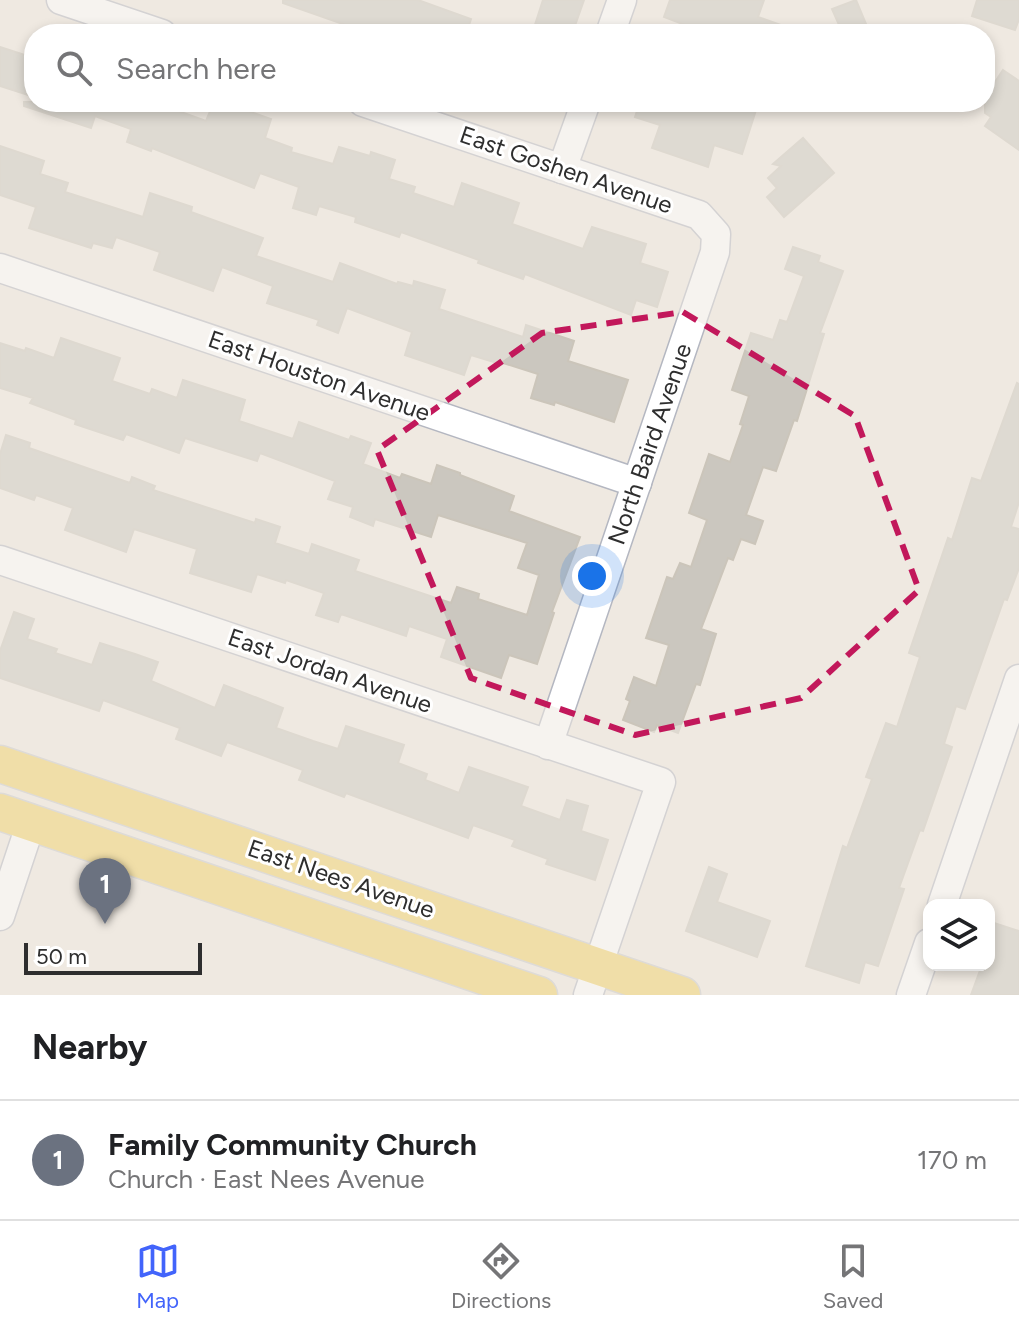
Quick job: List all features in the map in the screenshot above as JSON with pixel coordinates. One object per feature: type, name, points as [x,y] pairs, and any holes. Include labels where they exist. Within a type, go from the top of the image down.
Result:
[{"type":"main road","name":"East Nees Avenue","points":[[0,764],[84,792],[593,981],[682,995]]},
{"type":"main road","points":[[0,782],[84,792]]},
{"type":"main road","name":"East Nees Avenue","points":[[16,818],[539,995]]},
{"type":"street","points":[[61,0],[132,24]]},
{"type":"street","points":[[614,24],[622,0]]},
{"type":"street","name":"East Goshen Avenue","points":[[393,112],[699,215],[716,234]]},
{"type":"street","points":[[562,169],[582,112]]},
{"type":"street","name":"North Baird Avenue","points":[[548,745],[715,252],[716,234]]},
{"type":"street","name":"East Houston Avenue","points":[[0,268],[637,483]]},
{"type":"street","name":"East Jordan Avenue","points":[[0,560],[661,782],[593,981]]},
{"type":"street","points":[[944,899],[1019,679]]},
{"type":"street","points":[[0,916],[16,818]]},
{"type":"street","points":[[911,995],[923,960]]},
{"type":"highlighted area","points":[[683,312],[855,416],[919,590],[801,698],[635,735],[471,678],[377,450],[542,333]]},
{"type":"building","points":[[283,0],[418,0],[471,19],[469,24],[343,24],[283,3]]},
{"type":"building","points":[[543,0],[584,0],[576,24],[535,24]]},
{"type":"building","points":[[670,0],[764,0],[758,17],[778,24],[683,24],[664,17]]},
{"type":"building","points":[[856,0],[866,24],[839,24],[832,9]]},
{"type":"building","points":[[977,0],[1019,0],[1019,19],[1015,30],[972,16]]},
{"type":"building","points":[[0,47],[24,55],[24,94],[0,86]]},
{"type":"building","points":[[1003,70],[1019,81],[1019,150],[985,126],[991,117],[985,112],[995,112],[995,82]]},
{"type":"building","points":[[42,112],[181,112],[206,121],[210,112],[251,112],[271,119],[265,138],[292,148],[291,152],[333,164],[339,147],[370,156],[371,152],[395,160],[389,179],[415,187],[413,193],[454,207],[462,183],[519,203],[512,224],[583,249],[592,227],[646,244],[640,263],[668,272],[657,307],[636,300],[631,315],[525,274],[523,279],[478,263],[479,260],[401,232],[399,237],[355,222],[356,217],[319,206],[316,215],[293,208],[299,187],[260,173],[254,188],[152,148],[151,151],[127,142],[131,129],[95,116],[91,128]]},
{"type":"building","points":[[637,112],[755,112],[742,154],[714,145],[708,167],[652,148],[660,125],[635,117]]},
{"type":"building","points":[[803,138],[834,173],[784,217],[767,197],[777,188],[768,178],[781,166],[773,164]]},
{"type":"building","points":[[0,146],[44,161],[40,174],[68,183],[65,192],[143,217],[150,193],[192,207],[191,212],[263,238],[256,256],[333,282],[340,263],[397,284],[413,286],[414,281],[445,290],[439,309],[523,337],[526,325],[574,341],[568,361],[628,380],[614,422],[555,402],[554,405],[531,398],[538,374],[471,355],[464,375],[405,355],[412,332],[347,308],[338,333],[317,325],[319,320],[267,303],[273,286],[222,267],[213,291],[154,270],[160,252],[116,237],[112,248],[93,243],[91,248],[29,228],[36,207],[0,195]]},
{"type":"building","points":[[793,247],[820,256],[818,262],[843,271],[820,333],[824,334],[797,421],[794,420],[776,471],[763,467],[746,515],[763,521],[755,544],[741,539],[733,560],[728,558],[701,629],[716,634],[700,685],[696,684],[678,733],[657,725],[654,732],[623,720],[630,701],[626,699],[634,677],[656,686],[669,645],[646,638],[667,577],[673,579],[680,563],[691,567],[707,520],[689,513],[709,454],[730,462],[743,425],[740,424],[749,396],[732,390],[751,333],[773,340],[780,320],[787,322],[804,276],[785,269]]},
{"type":"building","points":[[61,338],[120,358],[112,381],[150,394],[152,389],[177,398],[183,380],[245,400],[239,421],[293,439],[299,422],[349,440],[351,436],[371,443],[363,464],[400,478],[402,474],[431,484],[437,465],[514,496],[509,511],[580,537],[552,612],[537,664],[509,655],[501,678],[441,657],[447,639],[409,626],[406,636],[341,614],[338,622],[316,615],[324,593],[286,580],[285,583],[257,574],[251,592],[190,573],[197,549],[134,529],[126,552],[65,530],[73,508],[36,495],[34,500],[0,488],[0,454],[6,435],[30,443],[29,448],[130,483],[132,477],[155,486],[153,490],[255,523],[256,519],[280,527],[275,543],[309,554],[312,544],[359,560],[355,571],[451,603],[457,587],[479,594],[478,599],[527,615],[539,575],[518,568],[527,543],[438,515],[431,537],[375,519],[373,526],[350,517],[353,507],[328,499],[335,481],[260,453],[257,461],[185,438],[179,453],[126,434],[123,440],[75,424],[76,420],[30,403],[33,398],[0,388],[0,343],[54,358]]},
{"type":"building","points":[[1017,383],[1019,502],[1011,527],[1019,529],[1019,568],[1007,600],[1004,599],[965,709],[956,706],[944,744],[952,747],[923,831],[920,830],[899,888],[904,889],[878,966],[865,962],[859,983],[806,966],[843,846],[847,848],[872,779],[866,777],[886,723],[897,727],[920,657],[909,653],[948,538],[952,540],[972,478],[981,481]]},
{"type":"building","points":[[14,612],[34,619],[27,639],[57,649],[55,653],[92,665],[100,643],[135,654],[158,662],[151,681],[215,708],[224,685],[283,708],[276,728],[313,741],[338,749],[346,726],[404,745],[398,763],[427,774],[425,780],[459,793],[469,767],[528,787],[521,806],[560,820],[567,800],[588,806],[581,831],[608,840],[595,880],[546,864],[548,859],[512,846],[515,840],[473,825],[468,838],[346,793],[344,797],[299,780],[303,770],[227,742],[221,756],[176,739],[180,728],[103,700],[99,711],[0,678],[0,651]]},
{"type":"building","points":[[709,867],[727,874],[717,902],[770,921],[757,957],[686,931]]},
{"type":"building","points":[[995,923],[1019,931],[1019,995],[971,995],[980,971],[995,971]]},
{"type":"place","name":"Family Community Church","points":[[105,924]]}]
